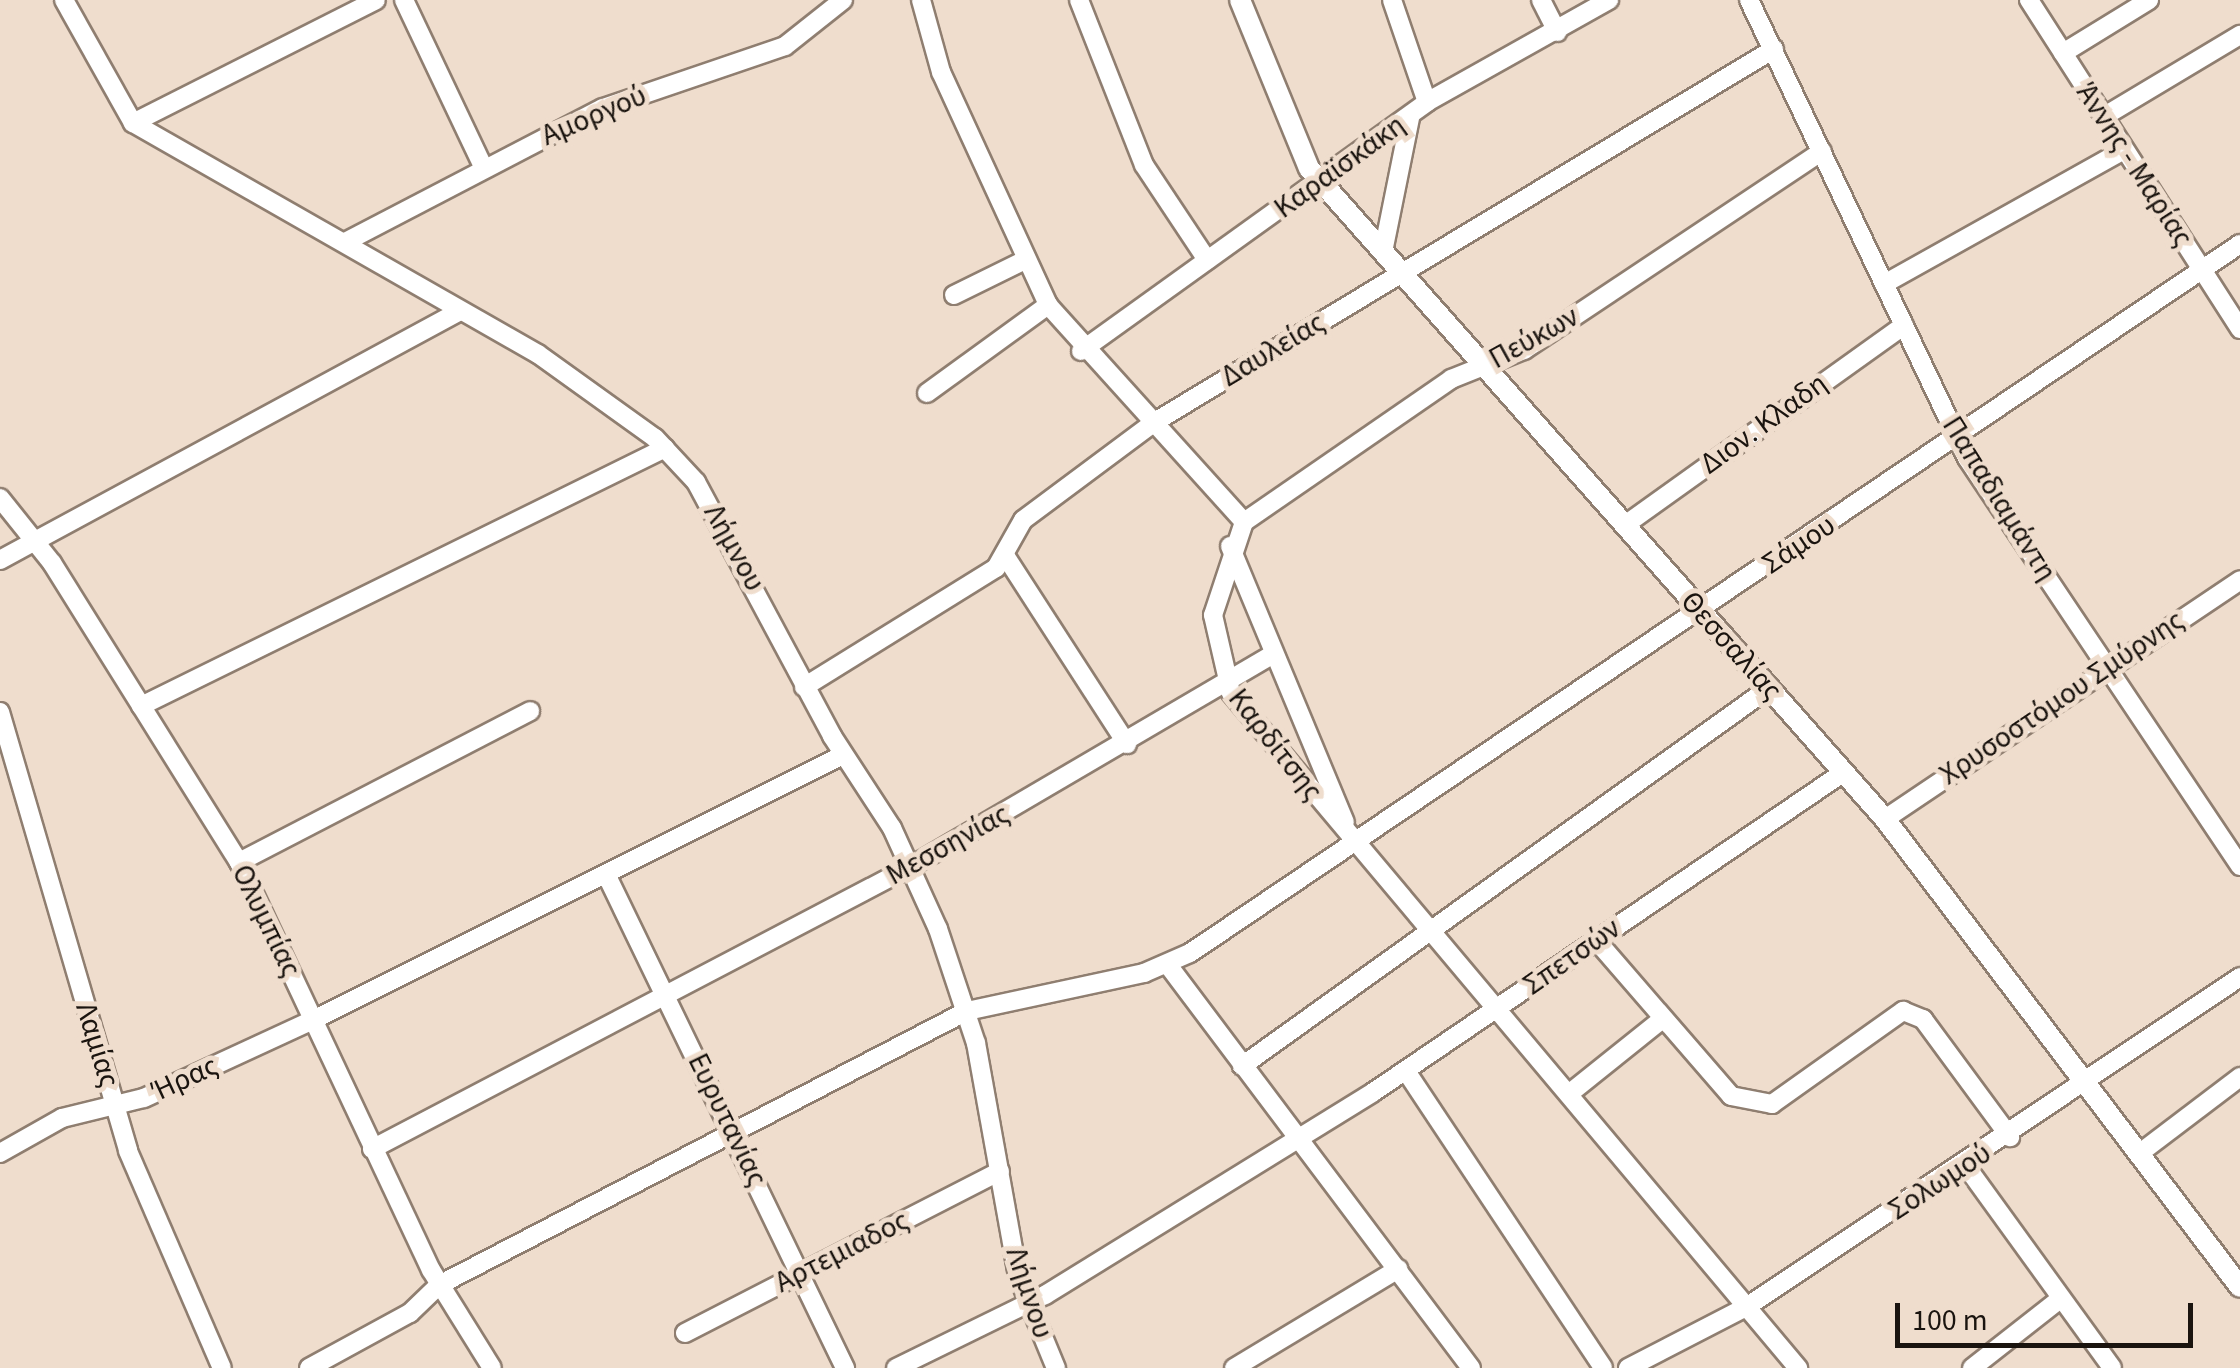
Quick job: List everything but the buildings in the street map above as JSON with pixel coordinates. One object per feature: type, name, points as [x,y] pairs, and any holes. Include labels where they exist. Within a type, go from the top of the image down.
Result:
[{"type":"street","points":[[64,0],[133,123],[376,0]]},
{"type":"street","points":[[404,0],[483,166]]},
{"type":"street","name":"Αμοργού","points":[[347,241],[483,166],[603,108],[785,46],[842,0]]},
{"type":"street","points":[[921,0],[941,72],[1023,260],[1048,304],[1081,351],[1244,522]]},
{"type":"street","points":[[1079,0],[1144,166],[1207,260]]},
{"type":"street","name":"Θεσσαλίας","points":[[1240,0],[1290,137],[1322,181],[1885,819],[2090,1084],[2240,1287]]},
{"type":"street","points":[[1392,0],[1427,102]]},
{"type":"street","points":[[1542,0],[1557,32]]},
{"type":"street","name":"Καραϊσκάκη","points":[[1081,351],[1410,118],[1427,102],[1610,0]]},
{"type":"street","name":"Παπαδιαμάντη","points":[[1749,0],[1957,439],[2240,866]]},
{"type":"street","name":"Άννης - Μαρίας","points":[[2029,0],[2240,330]]},
{"type":"street","points":[[2063,54],[2149,0]]},
{"type":"street","points":[[2102,116],[2240,34]]},
{"type":"street","name":"Δαυλείας","points":[[804,687],[1006,557],[1023,520],[1153,423],[1774,49]]},
{"type":"street","points":[[1383,252],[1410,118]]},
{"type":"street","name":"Λήμνου","points":[[133,123],[347,241],[597,392],[665,448],[722,524],[804,687],[912,866],[966,1012],[1026,1304],[1056,1368]]},
{"type":"street","points":[[1884,284],[2124,150]]},
{"type":"street","name":"Πεύκων","points":[[1244,522],[1451,379],[1484,367],[1822,152]]},
{"type":"street","name":"Σάμου","points":[[1168,965],[1700,612],[2240,244]]},
{"type":"street","points":[[954,296],[1023,260]]},
{"type":"street","points":[[927,393],[1048,304]]},
{"type":"street","points":[[0,560],[460,311]]},
{"type":"street","name":"Διον. Κλαδη","points":[[1625,525],[1904,325]]},
{"type":"street","points":[[140,706],[665,448]]},
{"type":"street","name":"Ολυμπίας","points":[[0,498],[36,541],[238,862],[439,1285],[492,1368]]},
{"type":"street","name":"Καρδίτσης","points":[[1244,522],[1230,544],[1213,615],[1225,684],[1494,1012],[1570,1093],[1798,1368]]},
{"type":"street","points":[[1230,544],[1272,655],[1353,841]]},
{"type":"street","points":[[1006,557],[1126,744]]},
{"type":"street","name":"Χρυσοστόμου Σμύρνης","points":[[1885,819],[2107,665],[2240,580]]},
{"type":"street","name":"Μεσσηνίας","points":[[372,1148],[668,999],[912,866],[1272,655]]},
{"type":"street","points":[[1242,1066],[1768,688]]},
{"type":"street","points":[[238,862],[530,711]]},
{"type":"street","name":"Λαμίας","points":[[0,712],[115,1108],[222,1368]]},
{"type":"street","name":"Ήρας","points":[[0,1152],[62,1118],[115,1108],[313,1020],[843,755]]},
{"type":"street","name":"Σπετσών","points":[[896,1368],[1026,1304],[1298,1139],[1494,1012],[1844,772]]},
{"type":"street","name":"Ευρυτανίας","points":[[606,874],[845,1368]]},
{"type":"street","points":[[1596,940],[1719,1090],[1760,1105],[1784,1098],[1892,1016],[1914,1013],[2010,1137]]},
{"type":"street","points":[[310,1368],[410,1313],[439,1285],[966,1012],[1168,965],[1472,1368]]},
{"type":"street","name":"Σολωμού","points":[[1628,1368],[1748,1306],[2090,1084],[2240,977]]},
{"type":"street","points":[[1570,1093],[1660,1020]]},
{"type":"street","points":[[1406,1071],[1603,1368]]},
{"type":"street","points":[[2140,1153],[2240,1077]]},
{"type":"street","points":[[1966,1166],[2112,1368]]},
{"type":"street","name":"Αρτεμιαδος","points":[[685,1333],[1000,1170]]},
{"type":"street","points":[[1234,1368],[1398,1270]]},
{"type":"street","points":[[1972,1368],[2060,1299]]}]
